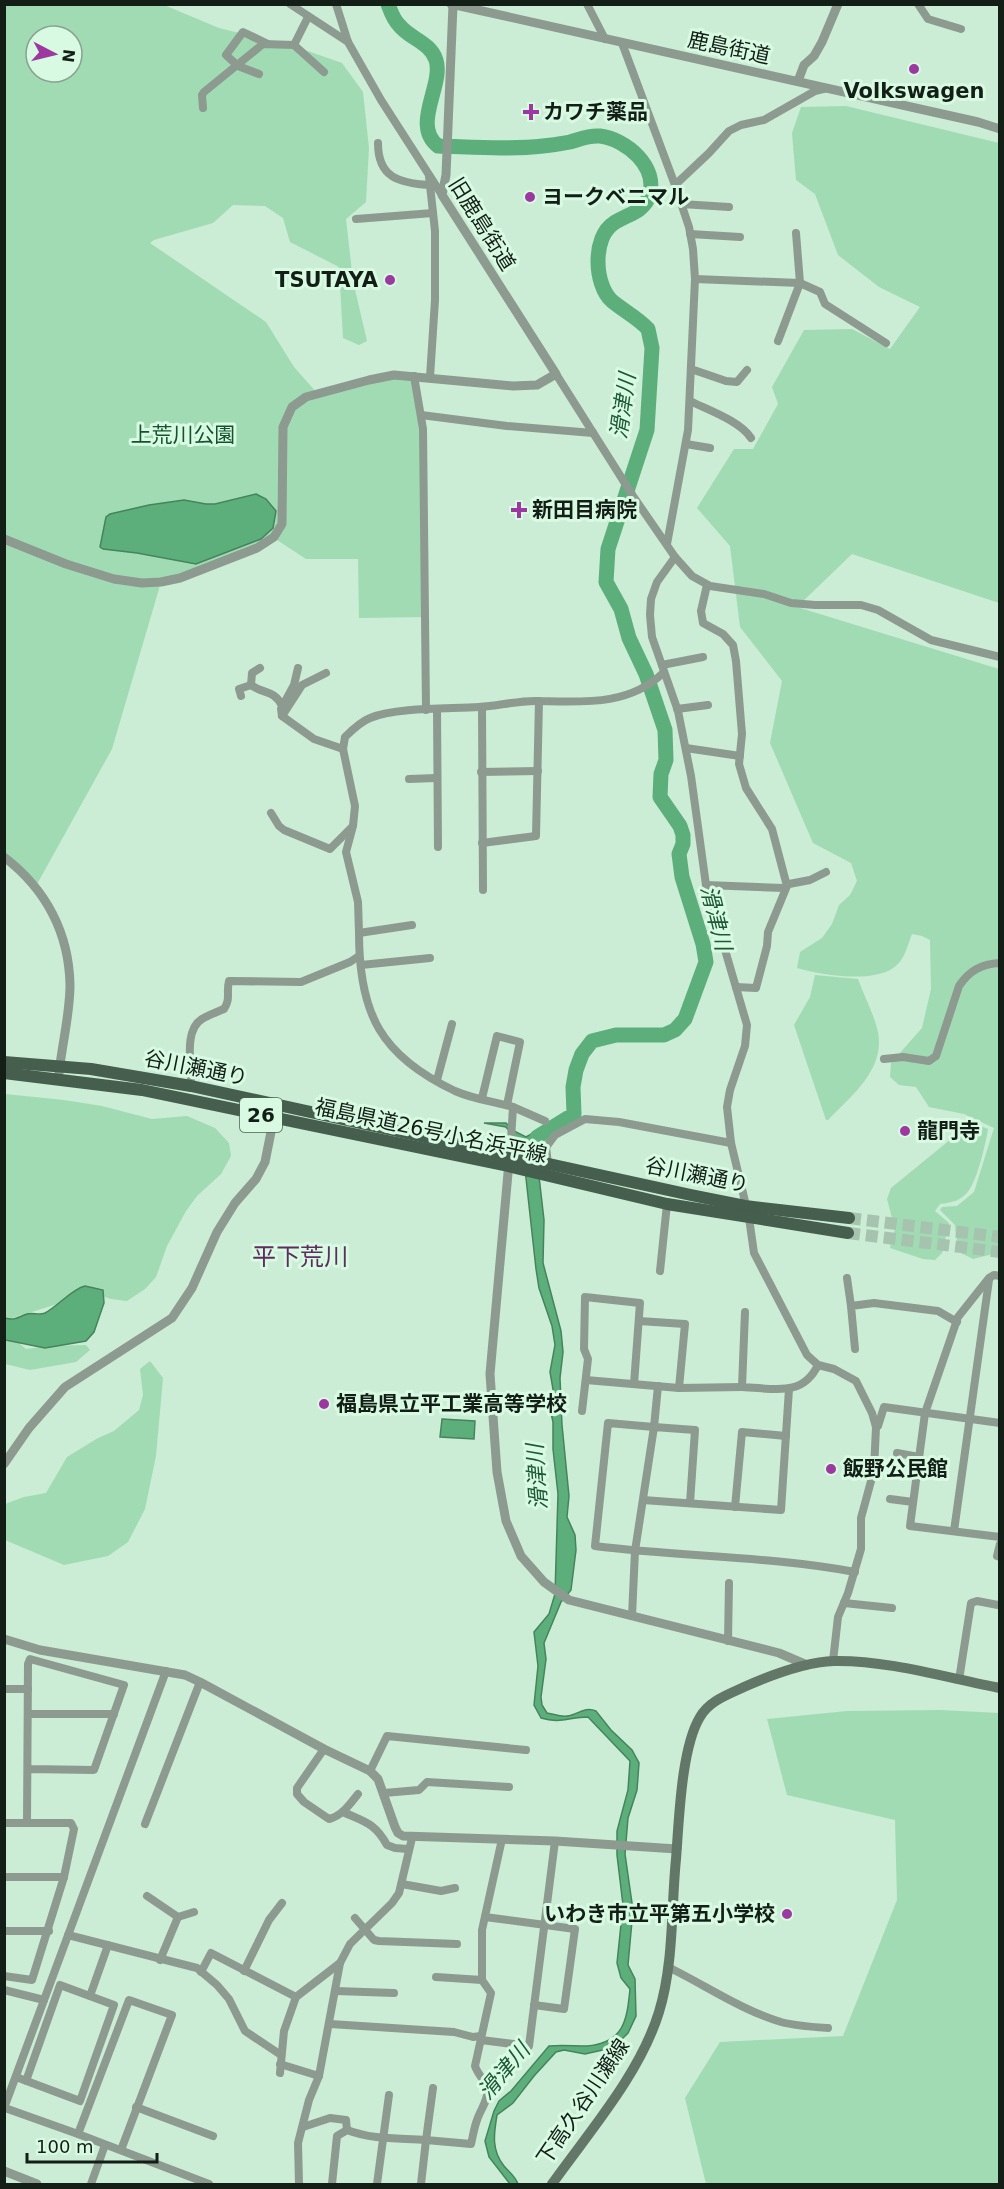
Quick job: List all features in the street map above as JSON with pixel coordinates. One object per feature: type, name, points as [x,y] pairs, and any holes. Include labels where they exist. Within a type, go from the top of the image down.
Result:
[{"type":"main road","name":"谷川瀬通り","points":[[4,1062],[59,1072],[136,1076],[191,1086],[277,1104],[513,1162]]},
{"type":"main road","name":"福島県道26号小名浜平線","points":[[4,1073],[59,1072],[274,1118],[543,1167],[667,1204],[747,1212],[848,1233]]},
{"type":"main road","name":"谷川瀬通り","points":[[543,1167],[747,1212],[849,1218]]},
{"type":"main road","name":"下高久谷川瀬線","points":[[552,2184],[630,2073],[643,2050],[659,2012],[668,1967],[677,1849],[688,1749],[699,1718],[706,1708],[716,1700],[754,1682],[807,1665],[833,1661],[866,1663],[999,1688]]},
{"type":"street","name":"旧鹿島街道","points":[[290,4],[348,42],[381,100],[633,496],[667,544]]},
{"type":"street","points":[[336,4],[348,42]]},
{"type":"street","points":[[587,4],[605,39]]},
{"type":"street","points":[[798,81],[804,65],[814,56],[822,42],[838,4]]},
{"type":"street","points":[[918,4],[928,19],[960,29]]},
{"type":"street","points":[[442,195],[446,175],[452,5]]},
{"type":"street","name":"鹿島街道","points":[[452,5],[798,81],[978,122],[999,129]]},
{"type":"street","points":[[294,45],[308,17]]},
{"type":"street","points":[[259,74],[238,66],[226,55],[243,32],[268,44],[294,45],[324,72]]},
{"type":"street","points":[[622,43],[675,185],[693,249],[695,279],[690,401],[686,444],[667,544],[692,576],[707,585],[764,594],[790,603],[861,605],[878,610],[931,640],[999,657]]},
{"type":"street","points":[[203,108],[202,95],[204,92],[258,48],[268,44]]},
{"type":"street","points":[[675,185],[729,131],[741,125],[764,120],[815,91],[828,88]]},
{"type":"street","points":[[378,142],[378,158],[382,167],[390,175],[402,181],[429,185]]},
{"type":"street","points":[[429,175],[433,213],[435,300],[430,378]]},
{"type":"street","points":[[681,204],[729,207]]},
{"type":"street","points":[[356,219],[433,213]]},
{"type":"street","points":[[778,341],[800,283],[796,233]]},
{"type":"street","points":[[690,234],[741,237]]},
{"type":"street","points":[[695,279],[800,283],[820,292],[825,304],[886,343]]},
{"type":"street","points":[[691,369],[726,381],[737,382],[747,370]]},
{"type":"street","points":[[4,539],[66,564],[114,579],[142,583],[180,578],[257,548],[274,537],[282,524],[283,427],[292,406],[306,397],[394,375],[513,386],[537,385],[556,374]]},
{"type":"street","points":[[414,376],[423,429],[426,710]]},
{"type":"street","points":[[690,401],[729,421],[748,433],[751,438]]},
{"type":"street","points":[[421,415],[507,426],[593,433]]},
{"type":"street","points":[[686,444],[711,448]]},
{"type":"street","points":[[675,557],[657,582],[651,599],[652,638],[677,708],[686,748],[706,885],[747,1025],[745,1046],[730,1090],[727,1107],[731,1143],[754,1253],[807,1355],[818,1365],[834,1369],[856,1381],[872,1413],[876,1427],[874,1470],[862,1510],[861,1549],[838,1617],[833,1661]]},
{"type":"street","points":[[707,585],[701,611],[703,623],[728,638],[733,645],[742,734],[740,765],[746,788],[772,829],[787,886],[768,932],[767,946],[756,988],[736,987]]},
{"type":"street","points":[[545,1121],[510,1106],[457,1091],[437,1080],[403,1058],[377,1027],[365,995],[359,956],[358,902],[346,852],[353,826],[355,806],[352,783],[343,749],[345,737],[367,719],[395,713],[539,701],[592,702],[621,697],[657,680],[663,669],[704,657]]},
{"type":"street","points":[[251,685],[252,673],[260,668]]},
{"type":"street","points":[[282,706],[294,686],[298,668]]},
{"type":"street","points":[[282,716],[302,685],[326,673]]},
{"type":"street","points":[[241,696],[239,689],[251,685],[273,694],[279,698],[282,716]]},
{"type":"street","points":[[483,843],[536,836],[539,701]]},
{"type":"street","points":[[677,708],[708,705]]},
{"type":"street","points":[[482,707],[483,890]]},
{"type":"street","points":[[437,709],[438,847]]},
{"type":"street","points":[[282,716],[314,739],[343,749]]},
{"type":"street","points":[[686,748],[740,756]]},
{"type":"street","points":[[482,772],[538,771]]},
{"type":"street","points":[[409,779],[436,778]]},
{"type":"street","points":[[271,813],[284,830],[330,849],[353,826]]},
{"type":"street","points":[[4,857],[36,886],[55,917],[63,936],[70,986],[59,1072]]},
{"type":"street","points":[[706,885],[784,888],[826,872]]},
{"type":"street","points":[[359,933],[412,925]]},
{"type":"street","points":[[191,1086],[189,1043],[195,1026],[200,1020],[224,1009],[230,997],[227,987],[229,981],[301,982],[359,956]]},
{"type":"street","points":[[361,965],[430,958]]},
{"type":"street","points":[[884,1059],[903,1056],[932,1060],[936,1056],[959,986],[964,978],[976,968],[999,963]]},
{"type":"street","points":[[437,1080],[452,1024]]},
{"type":"street","points":[[482,1098],[497,1036],[520,1042],[510,1106],[513,1162],[490,1374],[497,1472],[506,1521],[521,1556],[544,1582],[569,1600],[785,1655],[807,1665]]},
{"type":"street","points":[[4,1464],[9,1449],[65,1387],[172,1318],[192,1288],[217,1232],[235,1203],[256,1179],[265,1162],[277,1104]]},
{"type":"street","points":[[543,1167],[546,1147],[555,1135],[585,1119],[619,1122],[731,1143]]},
{"type":"street","points":[[660,1272],[667,1204]]},
{"type":"street","points":[[999,1276],[994,1275],[989,1278],[958,1317],[925,1413],[910,1526],[999,1537]]},
{"type":"street","points":[[847,1278],[855,1349]]},
{"type":"street","points":[[954,1531],[989,1278]]},
{"type":"street","points":[[582,1411],[588,1359],[584,1349],[585,1297],[640,1303],[634,1384]]},
{"type":"street","points":[[851,1306],[874,1303],[938,1311],[957,1322]]},
{"type":"street","points":[[742,1387],[745,1312]]},
{"type":"street","points":[[639,1321],[685,1324],[679,1388]]},
{"type":"street","points":[[586,1380],[679,1388],[789,1389],[806,1383],[813,1377],[818,1365]]},
{"type":"street","points":[[632,1616],[634,1551],[654,1427],[658,1386]]},
{"type":"street","points":[[643,1500],[781,1510],[789,1389]]},
{"type":"street","points":[[876,1427],[884,1407],[999,1423]]},
{"type":"street","points":[[690,1503],[695,1430],[608,1423],[595,1546],[634,1551],[799,1562],[855,1572]]},
{"type":"street","points":[[735,1507],[742,1432],[786,1436]]},
{"type":"street","points":[[897,1453],[919,1457]]},
{"type":"street","points":[[890,1499],[913,1502]]},
{"type":"street","points":[[999,1544],[997,1556],[999,1557]]},
{"type":"street","points":[[728,1641],[729,1583]]},
{"type":"street","points":[[959,1680],[971,1603],[977,1600],[998,1605]]},
{"type":"street","points":[[844,1603],[892,1608]]},
{"type":"street","points":[[4,1639],[40,1650],[166,1671],[200,1682],[324,1749],[370,1771],[378,1779],[398,1833],[412,1838],[555,1841],[677,1849]]},
{"type":"street","points":[[27,1823],[28,1664],[30,1659],[124,1685],[94,1770],[28,1769]]},
{"type":"street","points":[[166,1671],[4,2108],[121,2150],[205,2184]]},
{"type":"street","points":[[145,1824],[200,1682]]},
{"type":"street","points":[[4,1689],[28,1689]]},
{"type":"street","points":[[28,1714],[114,1714]]},
{"type":"street","points":[[370,1771],[387,1736],[526,1750]]},
{"type":"street","points":[[324,1749],[297,1788],[297,1794],[304,1802],[330,1819],[334,1819],[343,1812],[358,1794]]},
{"type":"street","points":[[384,1793],[419,1790],[427,1782],[509,1787]]},
{"type":"street","points":[[343,1812],[374,1826],[380,1831],[387,1845],[408,1849]]},
{"type":"street","points":[[4,1822],[71,1823],[74,1829],[49,1931],[32,1980],[4,1976]]},
{"type":"street","points":[[299,2184],[298,2143],[309,2100],[319,2076],[340,1963],[350,1944],[392,1903],[402,1884],[412,1838]]},
{"type":"street","points":[[332,2184],[337,2136],[347,2130],[383,2139],[390,2137],[471,2144],[477,2120],[488,2094],[476,2066],[491,1993],[482,1980],[482,1930],[502,1839]]},
{"type":"street","points":[[330,2024],[454,2032],[529,2046],[555,1841]]},
{"type":"street","points":[[4,1877],[64,1877]]},
{"type":"street","points":[[402,1884],[441,1891],[454,1888]]},
{"type":"street","points":[[147,1896],[178,1917]]},
{"type":"street","points":[[244,1971],[269,1920],[282,1903]]},
{"type":"street","points":[[160,1960],[178,1917],[194,1912]]},
{"type":"street","points":[[485,1917],[575,1929],[564,2009],[534,2005]]},
{"type":"street","points":[[355,1918],[374,1940],[457,1944]]},
{"type":"street","points":[[4,1931],[49,1931]]},
{"type":"street","points":[[68,1935],[197,1968],[229,1999],[245,2031],[280,2064],[319,2076]]},
{"type":"street","points":[[90,1996],[108,1946]]},
{"type":"street","points":[[201,1972],[211,1953],[296,1997]]},
{"type":"street","points":[[280,2064],[284,2031],[296,1997],[340,1963]]},
{"type":"street","points":[[668,1967],[783,2023],[828,2028]]},
{"type":"street","points":[[436,1977],[482,1980]]},
{"type":"street","points":[[16,2077],[26,2081],[80,2101],[114,2005],[60,1985],[26,2081]]},
{"type":"street","points":[[4,1990],[44,2001]]},
{"type":"street","points":[[336,1991],[394,1993]]},
{"type":"street","points":[[78,2134],[129,2000],[172,2015],[121,2150]]},
{"type":"street","points":[[421,2184],[433,2088]]},
{"type":"street","points":[[377,2184],[389,2094]]},
{"type":"street","points":[[136,2107],[213,2136]]},
{"type":"street","points":[[303,2127],[330,2118],[346,2120],[347,2130]]},
{"type":"street","points":[[91,2184],[105,2145]]},
{"type":"street","points":[[4,2171],[34,2184]]},
{"type":"green space","name":"上荒川公園","points":[[4,5],[164,5],[219,28],[299,48],[342,63],[363,92],[369,148],[366,202],[346,219],[353,281],[367,341],[359,345],[343,338],[339,267],[290,242],[283,218],[265,206],[233,205],[213,223],[150,243],[266,322],[294,367],[318,394],[344,387],[414,376],[421,415],[425,617],[359,618],[358,559],[306,559],[274,538],[161,582],[112,749],[36,886],[4,857]]},
{"type":"green space","points":[[846,106],[999,143],[999,603],[852,554],[797,607],[999,669],[1000,1247],[989,1255],[973,1259],[961,1253],[955,1225],[940,1210],[942,1207],[957,1206],[974,1192],[994,1128],[964,1114],[929,1107],[916,1087],[899,1085],[890,1077],[891,1063],[922,1028],[931,989],[930,940],[912,934],[898,964],[877,974],[835,975],[797,968],[800,952],[822,938],[832,924],[839,905],[850,895],[857,881],[851,863],[813,843],[770,743],[782,681],[740,627],[730,546],[697,508],[734,449],[753,449],[778,404],[772,387],[804,330],[852,329],[890,349],[920,307],[879,287],[838,255],[815,194],[796,180],[792,133],[801,107]]},
{"type":"green space","points":[[815,975],[858,979],[878,1032],[879,1046],[872,1070],[865,1081],[828,1120],[826,1120],[794,1025],[810,997]]},
{"type":"green space","points":[[5,1094],[102,1106],[152,1119],[187,1116],[215,1128],[229,1143],[231,1156],[221,1174],[197,1196],[186,1211],[167,1246],[156,1277],[145,1289],[127,1301],[93,1293],[9,1319],[8,1334],[26,1349],[86,1345],[90,1350],[76,1362],[30,1370],[5,1364]]},
{"type":"green space","points":[[964,1119],[988,1129],[978,1170],[969,1190],[956,1200],[940,1204],[935,1211],[949,1223],[942,1253],[935,1260],[923,1259],[890,1248],[895,1229],[887,1199],[891,1188],[951,1139],[958,1132]]},
{"type":"green space","points":[[150,1361],[163,1378],[156,1456],[145,1509],[128,1542],[108,1556],[64,1565],[5,1540],[5,1504],[24,1497],[46,1493],[67,1457],[114,1431],[139,1410],[143,1395],[140,1369]]},
{"type":"green space","points":[[940,1710],[999,1713],[999,2184],[706,2184],[685,2098],[720,2042],[843,2036],[897,1900],[895,1820],[787,1795],[767,1719],[847,1711]]},
{"type":"shaded area","points":[[256,494],[266,499],[276,511],[273,528],[261,539],[196,564],[100,547],[106,517],[110,514],[184,500],[215,504]]},
{"type":"shaded area","points":[[484,1123],[506,1123],[514,1131],[526,1137],[550,1124],[556,1131],[538,1143],[536,1150],[544,1220],[543,1263],[561,1331],[562,1425],[569,1496],[567,1517],[575,1535],[576,1550],[571,1590],[561,1602],[544,1643],[546,1659],[542,1705],[547,1713],[562,1716],[584,1710],[596,1711],[611,1730],[632,1750],[639,1763],[637,1790],[628,1818],[625,1854],[633,1910],[628,1965],[635,1979],[636,2016],[628,2033],[617,2044],[607,2049],[585,2054],[564,2050],[556,2052],[513,2103],[497,2115],[495,2148],[500,2160],[518,2184],[510,2184],[489,2157],[485,2141],[499,2101],[511,2091],[549,2046],[599,2044],[616,2035],[625,2020],[630,1989],[621,1978],[617,1963],[623,1905],[617,1855],[617,1831],[628,1790],[630,1761],[588,1717],[548,1720],[541,1718],[534,1705],[538,1666],[534,1632],[549,1614],[555,1594],[558,1494],[553,1449],[551,1413],[553,1389],[550,1372],[555,1345],[552,1326],[539,1288],[522,1142],[514,1137],[506,1127]]},
{"type":"shaded area","points":[[85,1286],[103,1290],[104,1303],[94,1332],[86,1341],[45,1348],[5,1340],[5,1318],[14,1319],[29,1314],[45,1313],[75,1290]]},
{"type":"shaded area","points":[[442,1419],[475,1421],[474,1439],[440,1437]]},
{"type":"waterway","name":"滑津川","points":[[388,4],[397,23],[425,45],[436,60],[436,81],[427,127],[430,137],[438,146],[530,147],[600,136],[620,143],[638,156],[645,165],[651,185],[647,201],[607,230],[599,250],[599,273],[606,294],[648,329],[652,348],[647,430],[608,549],[606,582],[621,609],[629,638],[646,674],[665,730],[666,760],[661,774],[660,797],[680,826],[683,835],[683,844],[679,854],[682,877],[703,944],[706,962],[685,1019],[675,1030],[664,1035],[616,1035],[592,1041],[582,1054],[576,1070],[573,1087],[574,1114],[537,1137]]},
{"type":"tunnel","points":[[849,1218],[1000,1237]]},
{"type":"tunnel","points":[[848,1233],[1000,1252]]},
{"type":"place","name":"Volkswagen","points":[[914,69]]},
{"type":"place","name":"カワチ薬品","points":[[531,112]]},
{"type":"place","name":"ヨークベニマル","points":[[530,197]]},
{"type":"place","name":"TSUTAYA","points":[[390,280]]},
{"type":"place","name":"新田目病院","points":[[519,510]]},
{"type":"place","name":"龍門寺","points":[[905,1131]]},
{"type":"place","name":"福島県立平工業高等学校","points":[[324,1404]]},
{"type":"place","name":"飯野公民館","points":[[831,1469]]},
{"type":"place","name":"いわき市立平第五小学校","points":[[787,1914]]},
{"type":"district","name":"平下荒川","points":[[300,1257]]}]
